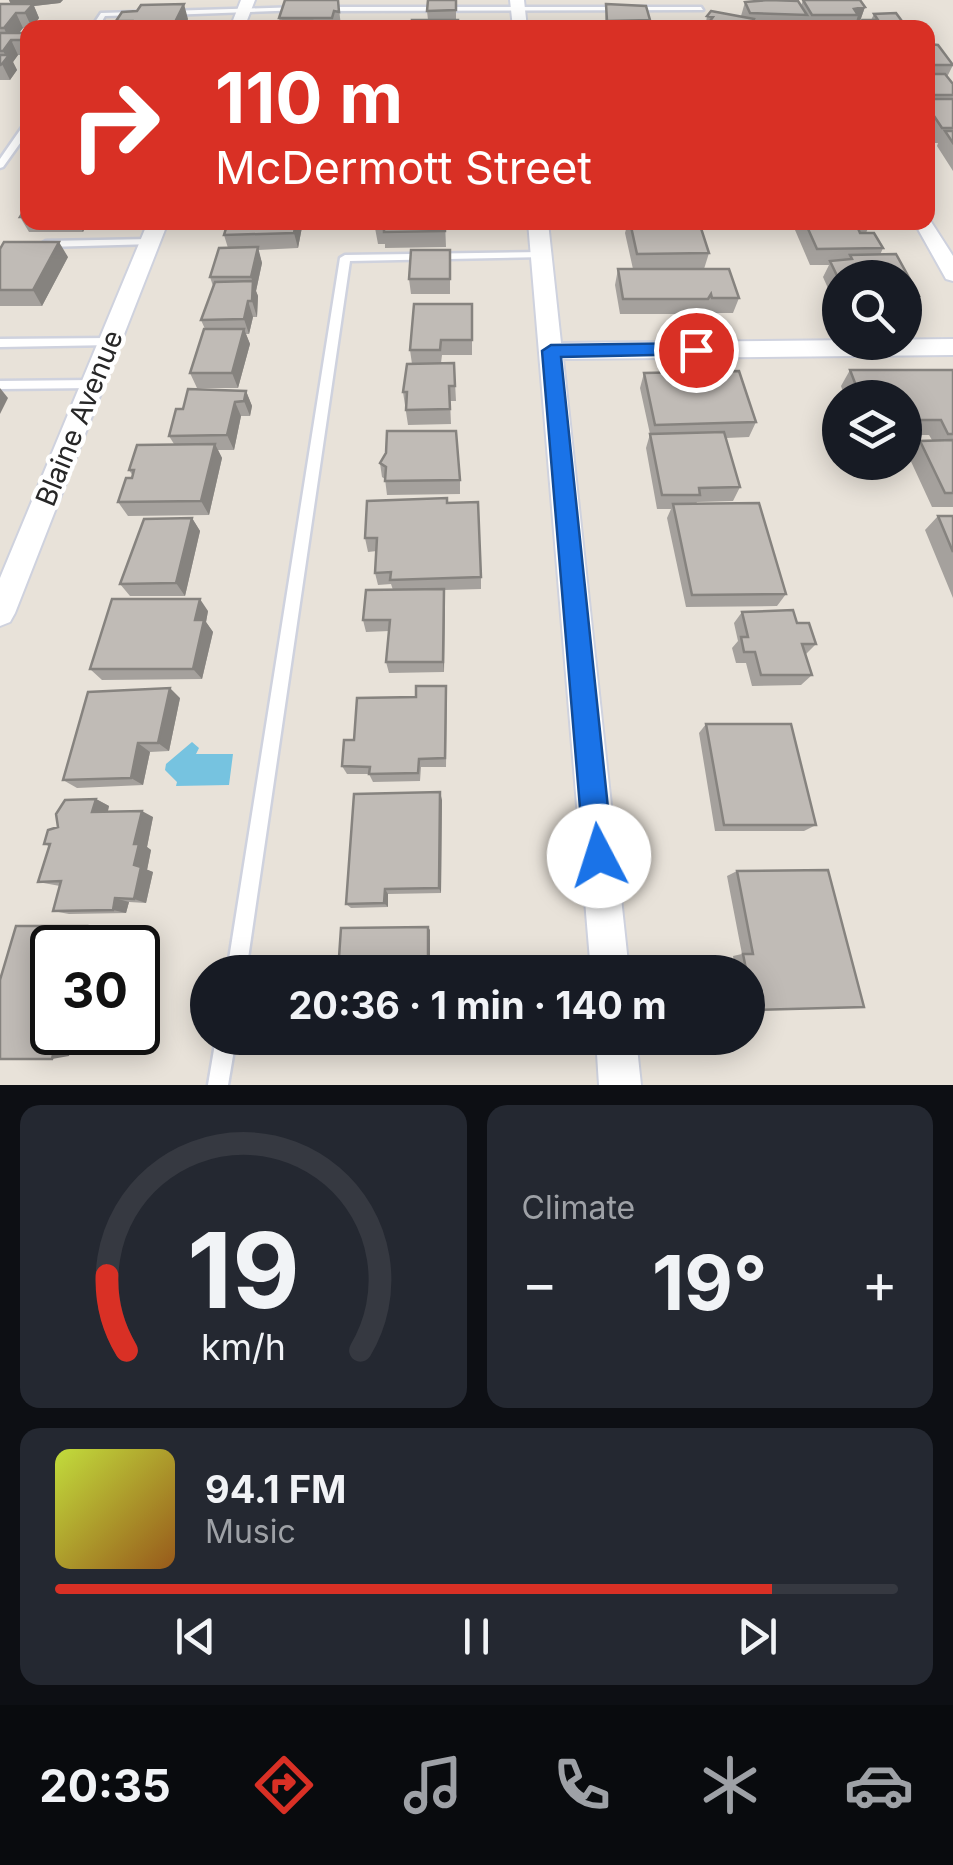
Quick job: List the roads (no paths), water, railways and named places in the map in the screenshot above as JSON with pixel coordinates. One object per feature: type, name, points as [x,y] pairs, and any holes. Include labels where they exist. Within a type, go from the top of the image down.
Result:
[{"type":"street","points":[[539,230],[608,955]]},
{"type":"street","points":[[928,230],[953,274]]},
{"type":"street","name":"Blaine Avenue","points":[[0,612],[154,232]]},
{"type":"street","points":[[551,351],[953,347]]},
{"type":"street","points":[[617,1055],[620,1085]]},
{"type":"lane","points":[[161,14],[246,6],[517,4],[701,9]]},
{"type":"lane","points":[[100,20],[104,14],[142,14]]},
{"type":"lane","points":[[0,165],[20,136]]},
{"type":"lane","points":[[38,244],[154,232]]},
{"type":"lane","points":[[239,955],[344,258],[542,255]]},
{"type":"lane","points":[[0,343],[110,342]]},
{"type":"lane","points":[[0,385],[93,384]]},
{"type":"lane","points":[[218,1085],[223,1055]]},
{"type":"water","points":[[192,742],[199,748],[196,754],[233,754],[229,785],[176,786],[177,782],[165,770],[166,764]]}]
